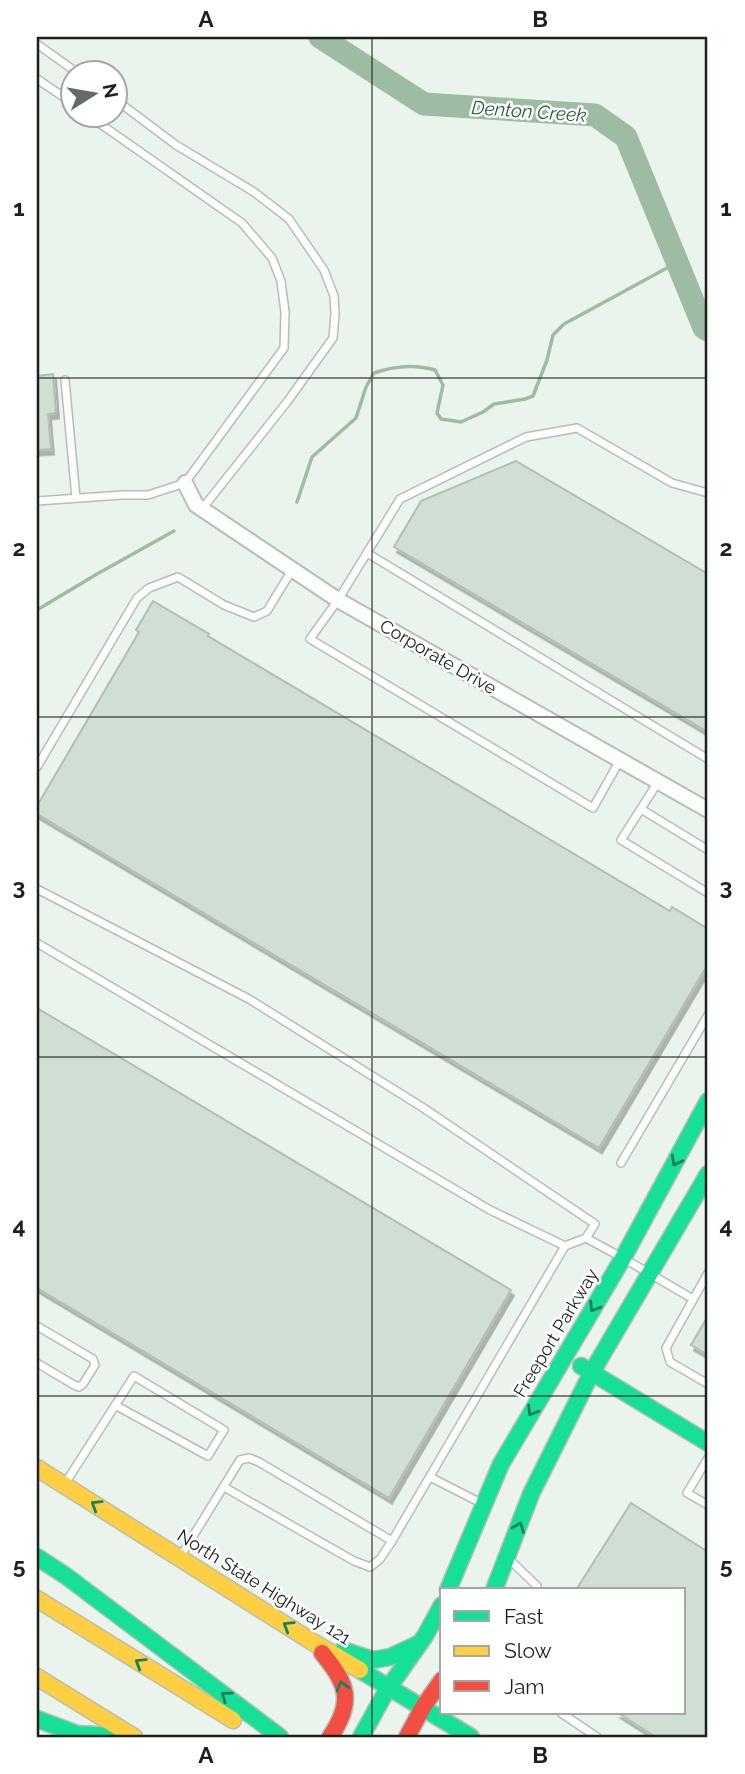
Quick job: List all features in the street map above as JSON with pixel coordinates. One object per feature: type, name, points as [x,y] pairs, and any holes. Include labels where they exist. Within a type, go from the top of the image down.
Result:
[{"type":"main road","name":"Freeport Parkway","points":[[449,1588],[501,1464],[623,1258],[708,1101]]},
{"type":"main road","points":[[495,1588],[531,1494],[592,1372],[708,1174]]},
{"type":"main road","points":[[564,1357],[708,1443]]},
{"type":"main road","name":"North State Highway 121","points":[[37,1468],[312,1641],[472,1737]]},
{"type":"main road","points":[[37,1557],[280,1737]]},
{"type":"main road","points":[[37,1599],[261,1737]]},
{"type":"main road","points":[[361,1737],[389,1687],[436,1621],[440,1610]]},
{"type":"main road","points":[[312,1641],[373,1660],[390,1657],[420,1643]]},
{"type":"main road","points":[[312,1641],[336,1670],[344,1685],[346,1701],[342,1717],[330,1737]]},
{"type":"main road","points":[[37,1677],[134,1737]]},
{"type":"main road","points":[[407,1737],[440,1683]]},
{"type":"main road","points":[[460,1714],[472,1737]]},
{"type":"main road","points":[[37,1718],[77,1734],[134,1737]]},
{"type":"street","name":"Corporate Drive","points":[[185,483],[202,509],[338,600],[708,810]]},
{"type":"lane","points":[[37,44],[60,60]]},
{"type":"lane","points":[[37,79],[60,95]]},
{"type":"lane","points":[[130,110],[176,145],[254,192],[289,219],[324,270],[334,296],[332,338],[287,402],[202,509]]},
{"type":"lane","points":[[37,501],[148,495],[185,483],[284,348],[285,312],[281,281],[272,258],[242,223],[109,130]]},
{"type":"lane","points":[[65,380],[76,498]]},
{"type":"lane","points":[[620,760],[593,808],[310,639],[338,600],[400,499],[526,437],[578,428],[671,483],[708,493]]},
{"type":"lane","points":[[367,553],[708,758]]},
{"type":"lane","points":[[37,767],[137,598],[149,588],[178,577],[224,604],[254,617],[267,611],[293,569]]},
{"type":"lane","points":[[658,782],[621,840],[708,893]]},
{"type":"lane","points":[[641,809],[708,850]]},
{"type":"lane","points":[[37,890],[248,999],[422,1107],[595,1224],[586,1238],[565,1246],[392,1541],[380,1559],[370,1567],[354,1561],[223,1488]]},
{"type":"lane","points":[[37,943],[490,1210],[565,1246]]},
{"type":"lane","points":[[621,1163],[708,1015]]},
{"type":"lane","points":[[586,1238],[693,1299]]},
{"type":"lane","points":[[708,1273],[666,1348],[670,1362],[708,1384]]},
{"type":"lane","points":[[37,1326],[93,1359],[95,1365],[79,1387],[37,1363]]},
{"type":"lane","points":[[63,1485],[115,1405],[134,1376],[224,1430],[208,1456],[115,1405]]},
{"type":"lane","points":[[180,1558],[240,1460],[249,1458],[392,1541]]},
{"type":"lane","points":[[708,1458],[688,1493],[708,1505]]},
{"type":"lane","points":[[430,1477],[484,1504]]},
{"type":"lane","points":[[507,1557],[536,1588]]},
{"type":"lane","points":[[562,1714],[597,1737]]},
{"type":"building","points":[[53,374],[56,413],[48,414],[51,449],[37,450],[37,376]]},
{"type":"building","points":[[516,461],[708,574],[708,732],[394,547],[421,501]]},
{"type":"building","points":[[153,601],[670,911],[672,907],[708,929],[708,971],[705,969],[599,1148],[37,814],[37,806],[139,632],[136,630]]},
{"type":"building","points":[[37,1008],[511,1290],[389,1498],[37,1288]]},
{"type":"building","points":[[708,1316],[708,1355],[691,1345]]},
{"type":"building","points":[[631,1503],[708,1552],[708,1737],[656,1737],[620,1714],[686,1714],[686,1588],[577,1588]]},
{"type":"waterway","name":"Denton Creek","points":[[320,37],[424,104],[595,115],[626,137],[704,328],[708,330]]},
{"type":"waterway","points":[[297,502],[312,457],[356,418],[366,387],[374,373],[404,367],[435,370],[443,385],[437,413],[441,419],[461,422],[494,404],[525,399],[533,396],[553,335],[564,324],[678,262]]},
{"type":"waterway","points":[[37,610],[174,531]]},
{"type":"traffic: fast","points":[[449,1588],[501,1464],[623,1258],[708,1101]]},
{"type":"traffic: fast","points":[[495,1588],[531,1494],[592,1372],[708,1174]]},
{"type":"traffic: fast","points":[[581,1366],[708,1443]]},
{"type":"traffic: fast","points":[[37,1557],[280,1737]]},
{"type":"traffic: fast","points":[[361,1737],[387,1690],[425,1636],[440,1609]]},
{"type":"traffic: fast","points":[[343,1650],[373,1660],[390,1657],[418,1644]]},
{"type":"traffic: fast","points":[[360,1670],[471,1737]]},
{"type":"traffic: fast","points":[[37,1719],[77,1734],[130,1737]]},
{"type":"traffic: slow","points":[[37,1468],[360,1670]]},
{"type":"traffic: slow","points":[[37,1599],[233,1720]]},
{"type":"traffic: slow","points":[[37,1677],[134,1737]]},
{"type":"traffic: jam","points":[[322,1653],[338,1674],[345,1694],[343,1713],[330,1737]]},
{"type":"traffic: jam","points":[[407,1737],[440,1683]]}]
